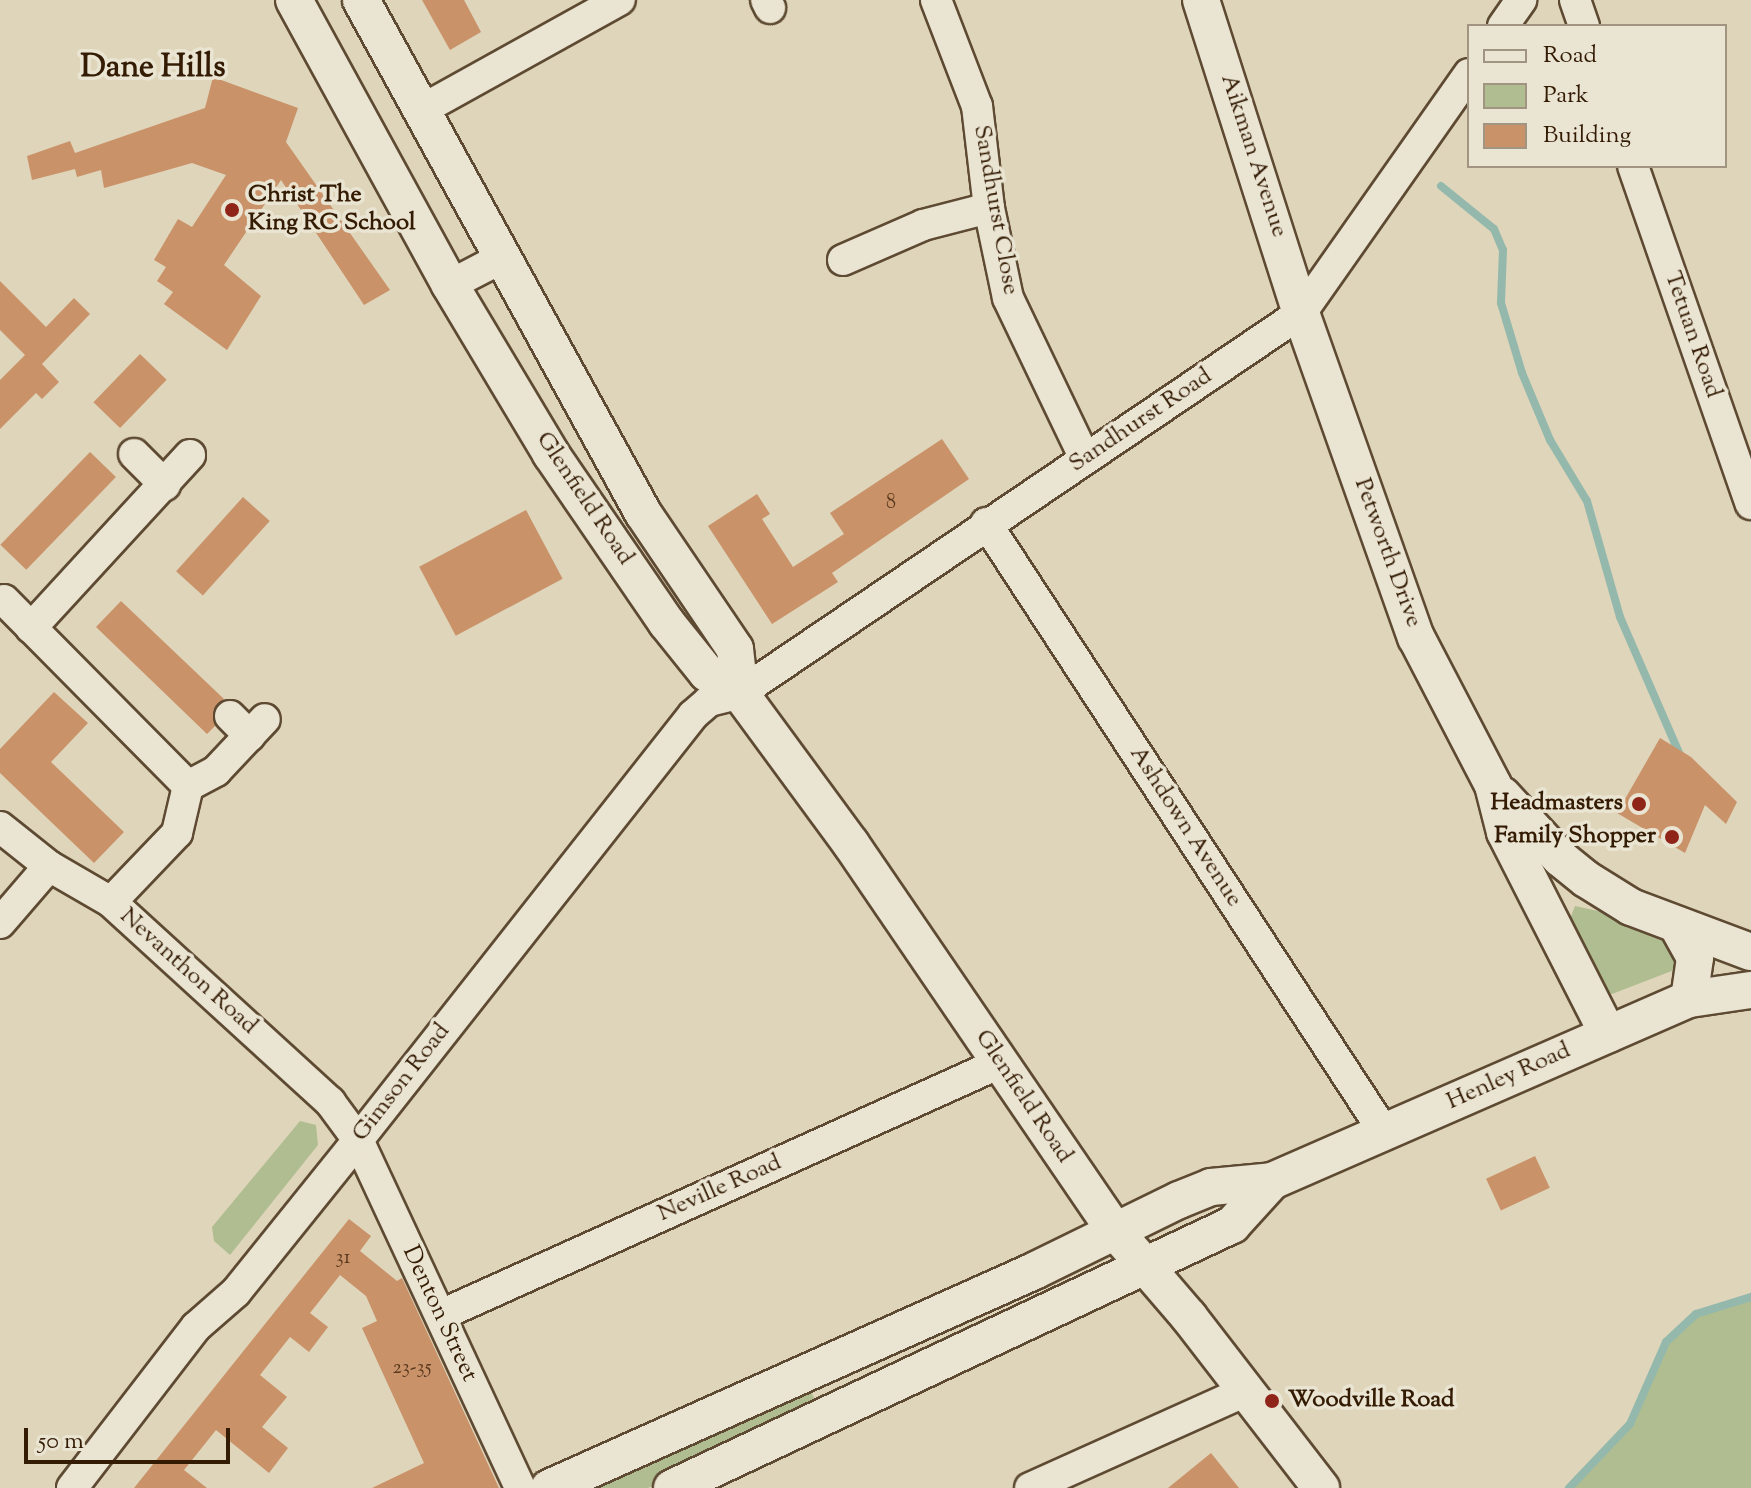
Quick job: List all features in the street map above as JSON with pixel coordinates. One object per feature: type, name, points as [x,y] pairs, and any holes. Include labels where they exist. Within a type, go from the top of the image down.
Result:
[{"type":"street","name":"Glenfield Road","points":[[294,0],[450,285],[551,454],[666,622],[707,673],[740,693],[851,844],[1115,1231],[1144,1269],[1189,1317],[1321,1488]]},
{"type":"street","name":"Glenfield Road","points":[[361,0],[423,109],[500,259],[643,513],[735,649],[740,693]]},
{"type":"street","points":[[423,109],[620,0]]},
{"type":"street","name":"Sandhurst Close","points":[[936,0],[977,106],[989,208],[1008,298],[1085,459]]},
{"type":"street","name":"Aikman Avenue","points":[[1201,0],[1301,313]]},
{"type":"street","points":[[1504,24],[1521,0]]},
{"type":"street","points":[[1575,0],[1583,24]]},
{"type":"street","name":"Sandhurst Road","points":[[740,693],[986,523],[1301,313],[1467,77]]},
{"type":"street","name":"Tetuan Road","points":[[1634,168],[1751,504]]},
{"type":"street","points":[[843,260],[923,225],[989,208]]},
{"type":"street","points":[[450,285],[500,259]]},
{"type":"street","name":"Petworth Drive","points":[[1301,313],[1416,637],[1493,785],[1505,832],[1542,909],[1608,1034]]},
{"type":"street","points":[[134,454],[165,485]]},
{"type":"street","points":[[31,628],[190,455]]},
{"type":"street","name":"Ashdown Avenue","points":[[986,523],[1384,1132]]},
{"type":"street","points":[[4,600],[188,786]]},
{"type":"street","name":"Gimson Road","points":[[72,1488],[196,1327],[236,1292],[693,715],[709,701],[740,693]]},
{"type":"street","points":[[111,902],[177,833],[188,786],[216,771],[248,724]]},
{"type":"street","name":"Petworth Drive","points":[[1493,785],[1541,840],[1586,879],[1678,927],[1751,952]]},
{"type":"street","name":"Nevanthon Road","points":[[0,827],[49,866],[111,902],[330,1102],[358,1140]]},
{"type":"street","points":[[0,923],[49,866]]},
{"type":"street","points":[[1542,909],[1586,879]]},
{"type":"street","points":[[1678,927],[1695,958],[1689,999]]},
{"type":"street","name":"Henley Road","points":[[1115,1231],[1211,1187],[1272,1181],[1689,999],[1751,990]]},
{"type":"street","name":"Neville Road","points":[[441,1315],[1000,1063]]},
{"type":"street","name":"Denton Street","points":[[358,1140],[520,1488]]},
{"type":"street","name":"Henley Road","points":[[1144,1269],[1232,1225],[1272,1181]]},
{"type":"street","points":[[549,1488],[1115,1231]]},
{"type":"street","points":[[672,1488],[1144,1269]]},
{"type":"street","points":[[822,1366],[839,1410]]},
{"type":"street","points":[[1030,1488],[1246,1391]]},
{"type":"green space","points":[[1575,906],[1616,915],[1674,943],[1682,967],[1612,994],[1601,991],[1568,924]]},
{"type":"green space","points":[[300,1121],[316,1125],[318,1145],[230,1255],[214,1241],[212,1227]]},
{"type":"green space","points":[[1751,1297],[1751,1488],[1569,1488],[1630,1424],[1666,1342],[1696,1314]]},
{"type":"green space","points":[[809,1387],[819,1409],[648,1488],[592,1488]]},
{"type":"building","points":[[422,0],[464,0],[481,32],[450,50]]},
{"type":"building","name":"Christ The King RC School","points":[[213,77],[298,108],[286,142],[390,290],[364,305],[281,180],[224,265],[261,296],[227,350],[164,304],[173,292],[157,281],[166,267],[154,260],[178,219],[192,227],[226,175],[192,163],[104,188],[101,170],[77,177],[75,169],[32,180],[27,156],[70,141],[75,153],[205,108]]},
{"type":"building","points":[[0,281],[46,327],[74,298],[90,314],[42,364],[59,382],[42,399],[36,393],[0,429],[0,380],[25,355],[0,330]]},
{"type":"building","points":[[140,354],[167,380],[120,428],[93,402]]},
{"type":"building","points":[[942,439],[969,479],[832,573],[838,582],[772,624],[708,526],[757,494],[770,514],[762,519],[793,567],[844,534],[830,513]]},
{"type":"building","points":[[90,452],[116,477],[26,570],[0,545]]},
{"type":"building","points":[[243,497],[270,521],[203,595],[176,571]]},
{"type":"building","points":[[526,510],[563,579],[456,636],[419,567]]},
{"type":"building","points":[[121,601],[224,699],[213,711],[215,726],[207,734],[96,627]]},
{"type":"building","points":[[54,692],[88,723],[51,762],[124,832],[94,863],[0,773],[0,749]]},
{"type":"building","points":[[1660,738],[1691,757],[1737,802],[1726,824],[1705,805],[1685,853],[1617,813]]},
{"type":"building","points":[[1535,1156],[1550,1188],[1501,1211],[1486,1179]]},
{"type":"building","points":[[349,1219],[371,1236],[360,1251],[397,1281],[402,1278],[499,1488],[372,1488],[424,1463],[362,1328],[377,1321],[366,1296],[340,1275],[310,1313],[328,1327],[309,1352],[290,1337],[260,1375],[287,1397],[262,1427],[288,1448],[269,1473],[216,1430],[184,1470],[207,1488],[134,1488]]},
{"type":"building","points":[[1211,1453],[1239,1488],[1168,1488]]},
{"type":"waterway","points":[[1441,186],[1494,229],[1503,250],[1501,303],[1522,373],[1550,440],[1587,501],[1620,617],[1680,755]]},
{"type":"waterway","points":[[1569,1488],[1630,1424],[1666,1342],[1696,1314],[1751,1297]]},
{"type":"place","name":"Christ The King RC School","points":[[232,210]]},
{"type":"place","name":"Headmasters","points":[[1639,804]]},
{"type":"place","name":"Family Shopper","points":[[1672,837]]},
{"type":"place","name":"Woodville Road","points":[[1272,1401]]},
{"type":"district","name":"Dane Hills","points":[[153,68]]}]
